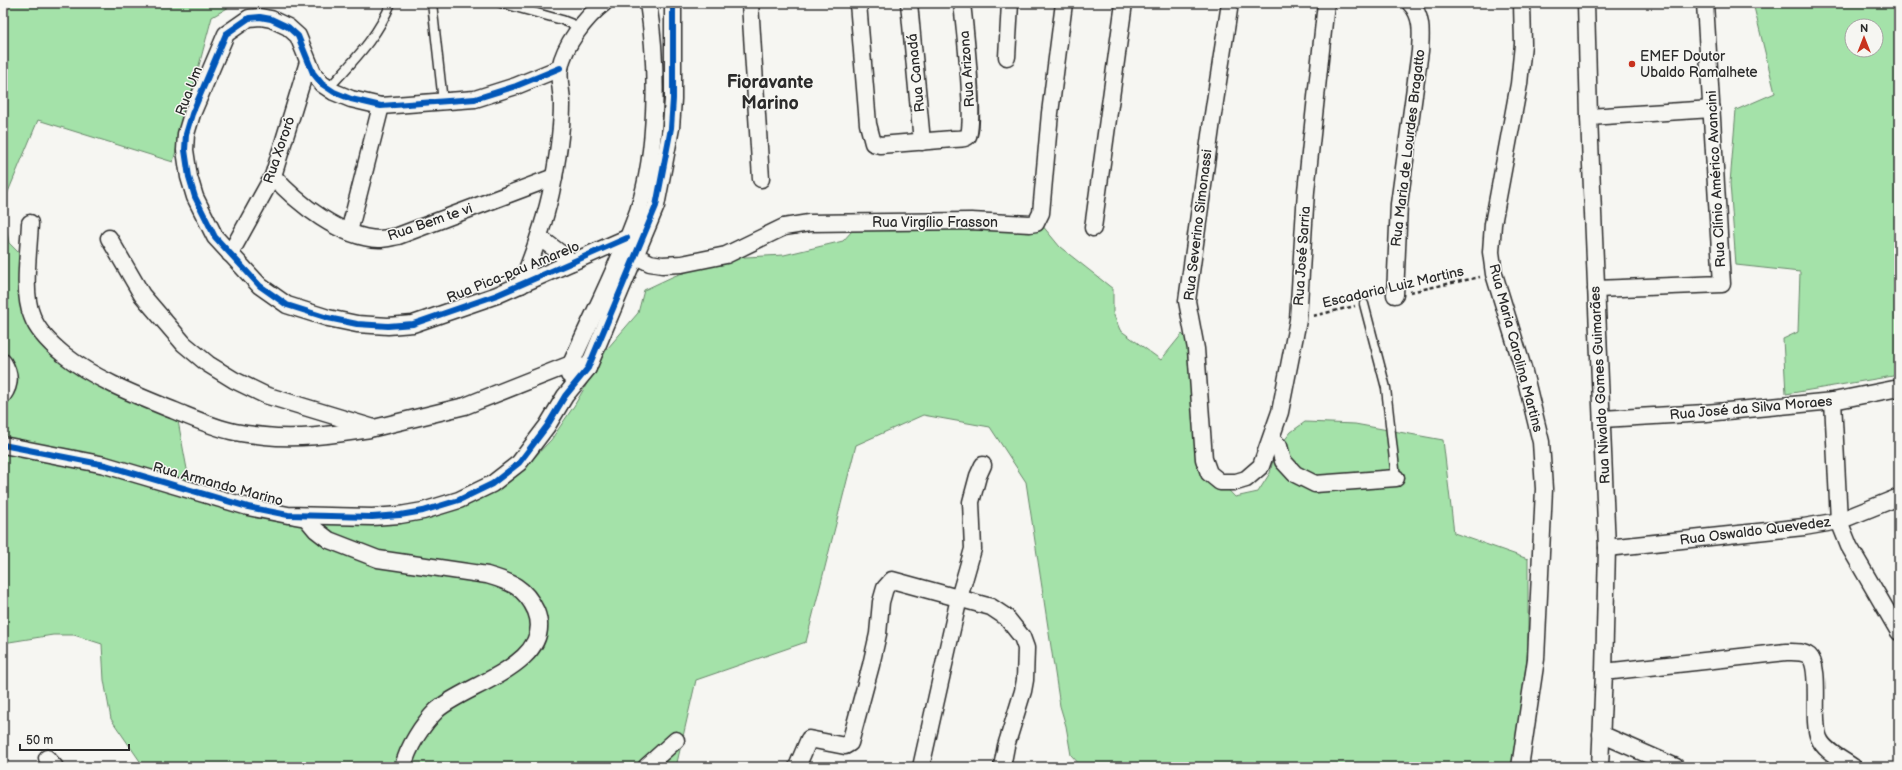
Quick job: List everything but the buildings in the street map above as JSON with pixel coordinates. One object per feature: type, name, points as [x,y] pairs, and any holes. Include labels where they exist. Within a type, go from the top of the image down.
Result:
[{"type":"street","points":[[521,285],[540,237],[554,177],[562,105],[560,68],[570,43],[580,27],[604,3]]},
{"type":"street","name":"Rua Armando Marino","points":[[3,445],[105,465],[248,507],[288,514],[372,517],[400,516],[423,511],[458,500],[492,484],[519,463],[548,426],[565,396],[588,368],[628,248],[643,193],[655,102],[654,36],[648,3]]},
{"type":"street","name":"Rua Armando Marino","points":[[565,396],[571,364],[628,248],[656,206],[671,128],[673,99],[673,3]]},
{"type":"street","points":[[750,3],[761,178]]},
{"type":"street","points":[[858,3],[865,104],[873,143],[880,145],[922,142]]},
{"type":"street","name":"Rua Canadá","points":[[909,3],[922,142]]},
{"type":"street","name":"Rua Arizona","points":[[922,142],[965,138],[969,135],[971,129],[962,3]]},
{"type":"street","points":[[1007,57],[1010,3]]},
{"type":"street","name":"Rua Virgílio Frasson","points":[[628,248],[650,263],[662,265],[726,255],[784,227],[809,223],[971,221],[1030,224],[1036,222],[1041,213],[1050,113],[1064,3]]},
{"type":"street","points":[[1093,228],[1124,3]]},
{"type":"street","name":"Rua Severino Simonassi","points":[[1227,483],[1220,482],[1213,478],[1209,473],[1204,459],[1196,349],[1187,301],[1230,3]]},
{"type":"street","name":"Rua José Sarria","points":[[1227,483],[1246,479],[1255,473],[1261,466],[1280,412],[1298,320],[1306,191],[1326,3]]},
{"type":"street","name":"Rua Maria de Lourdes Bragatto","points":[[1395,295],[1399,204],[1420,44],[1419,16],[1410,3]]},
{"type":"street","name":"Rua Maria Carolina Martins","points":[[1520,767],[1536,659],[1544,488],[1543,467],[1541,442],[1523,368],[1494,274],[1491,237],[1519,84],[1523,44],[1522,3]]},
{"type":"street","name":"Rua Nivaldo Gomes Guimarães","points":[[1586,3],[1589,117],[1607,548],[1600,767]]},
{"type":"street","name":"Rua Clínio Américo Avancini","points":[[1596,289],[1722,284],[1705,3]]},
{"type":"street","name":"Rua Um","points":[[189,177],[185,150],[186,134],[192,114],[226,34],[249,18],[260,17],[271,19],[288,27],[298,36],[308,62]]},
{"type":"street","points":[[308,62],[313,73],[322,84],[351,99],[381,106],[475,99],[516,86],[560,68]]},
{"type":"street","name":"Rua Xororó","points":[[230,254],[273,176],[308,62]]},
{"type":"street","points":[[349,232],[381,106]]},
{"type":"street","points":[[1589,117],[1712,108]]},
{"type":"street","name":"Rua Bem te vi","points":[[273,176],[297,199],[325,220],[349,232],[379,239],[398,236],[554,177]]},
{"type":"street","name":"Rua Pica-pau Amarelo","points":[[189,177],[195,197],[212,231],[230,254],[260,286],[288,305],[328,318],[358,324],[388,326],[413,324],[497,295],[572,262],[628,248]]},
{"type":"street","points":[[30,223],[27,289],[32,316],[44,334],[62,353],[117,387],[201,421],[234,432],[267,436],[300,437],[339,434],[374,428],[465,406],[571,364],[588,368]]},
{"type":"street","points":[[540,237],[572,262]]},
{"type":"street","points":[[109,238],[142,295],[184,344],[208,364],[234,380],[265,395],[374,428]]},
{"type":"street","points":[[3,362],[8,370],[9,379],[3,395]]},
{"type":"street","name":"Rua José da Silva Moraes","points":[[1602,419],[1706,413],[1833,402],[1899,388]]},
{"type":"street","points":[[1833,402],[1839,521],[1849,546],[1899,632]]},
{"type":"street","points":[[1271,440],[1279,446],[1283,461],[1294,474],[1315,484],[1396,478]]},
{"type":"street","points":[[921,767],[959,598],[972,549],[970,513],[972,496],[983,465]]},
{"type":"street","name":"Rua Oswaldo Quevedez","points":[[1607,548],[1804,527],[1839,521],[1899,497]]},
{"type":"street","points":[[288,514],[306,518],[316,530],[329,540],[378,560],[488,575],[504,580],[517,586],[525,592],[533,604],[537,616],[538,628],[536,638],[527,654],[506,670],[449,701],[437,710],[426,722],[411,746],[403,767]]},
{"type":"street","points":[[797,767],[807,741],[812,738],[845,746],[850,744],[875,646],[881,602],[888,582],[892,580],[991,607],[1006,617],[1022,637],[1026,648],[1027,662],[1023,691],[1006,746],[1002,767]]},
{"type":"street","points":[[1604,672],[1786,652],[1808,655],[1813,661],[1815,675],[1818,737],[1825,747],[1853,767]]},
{"type":"street","points":[[1601,734],[1676,767]]},
{"type":"street","points":[[646,767],[676,740]]},
{"type":"lane","points":[[329,88],[367,45],[380,26],[391,3]]},
{"type":"lane","points":[[432,3],[443,102]]},
{"type":"lane","points":[[501,3],[562,20],[580,27]]},
{"type":"lane","points":[[1364,304],[1386,388],[1396,478]]},
{"type":"green space","points":[[3,3],[236,3],[212,17],[173,162],[38,120],[3,204]]},
{"type":"green space","points":[[1753,3],[1899,3],[1899,375],[1786,394],[1783,339],[1798,332],[1800,272],[1736,265],[1730,183],[1736,110],[1775,93]]},
{"type":"green space","points":[[3,211],[9,243],[21,255],[18,282],[24,309],[29,324],[43,348],[61,362],[178,421],[192,496],[361,524],[399,523],[481,499],[522,470],[551,440],[574,406],[607,349],[638,313],[644,290],[674,276],[727,258],[784,255],[843,241],[852,231],[1037,219],[1060,247],[1113,289],[1113,313],[1120,330],[1161,360],[1182,334],[1202,355],[1205,447],[1217,478],[1235,497],[1258,492],[1270,473],[1275,452],[1291,432],[1305,422],[1355,424],[1443,440],[1454,533],[1528,559],[1528,649],[1513,767],[1082,767],[1071,755],[1066,726],[1060,706],[1026,482],[990,427],[923,415],[856,445],[806,642],[696,680],[676,767],[144,767],[111,719],[104,680],[102,644],[74,635],[53,635],[3,643]]},
{"type":"cycle path","points":[[3,445],[105,465],[248,507],[288,515],[372,517],[400,515],[423,511],[459,500],[492,484],[519,463],[547,426],[565,396],[588,368],[656,206],[671,128],[673,99],[673,3]]},
{"type":"cycle path","points":[[560,68],[516,86],[475,99],[381,106],[351,99],[334,92],[322,84],[313,73],[298,36],[288,27],[271,19],[260,17],[249,18],[226,34],[192,114],[186,134],[185,150],[189,177],[195,197],[215,237],[260,286],[287,305],[328,318],[357,324],[388,326],[413,324],[497,295],[627,238]]},
{"type":"place","name":"EMEF Doutor Ubaldo Ramalhete","points":[[1632,64]]},
{"type":"district","name":"Fioravante Marino","points":[[770,92]]}]
